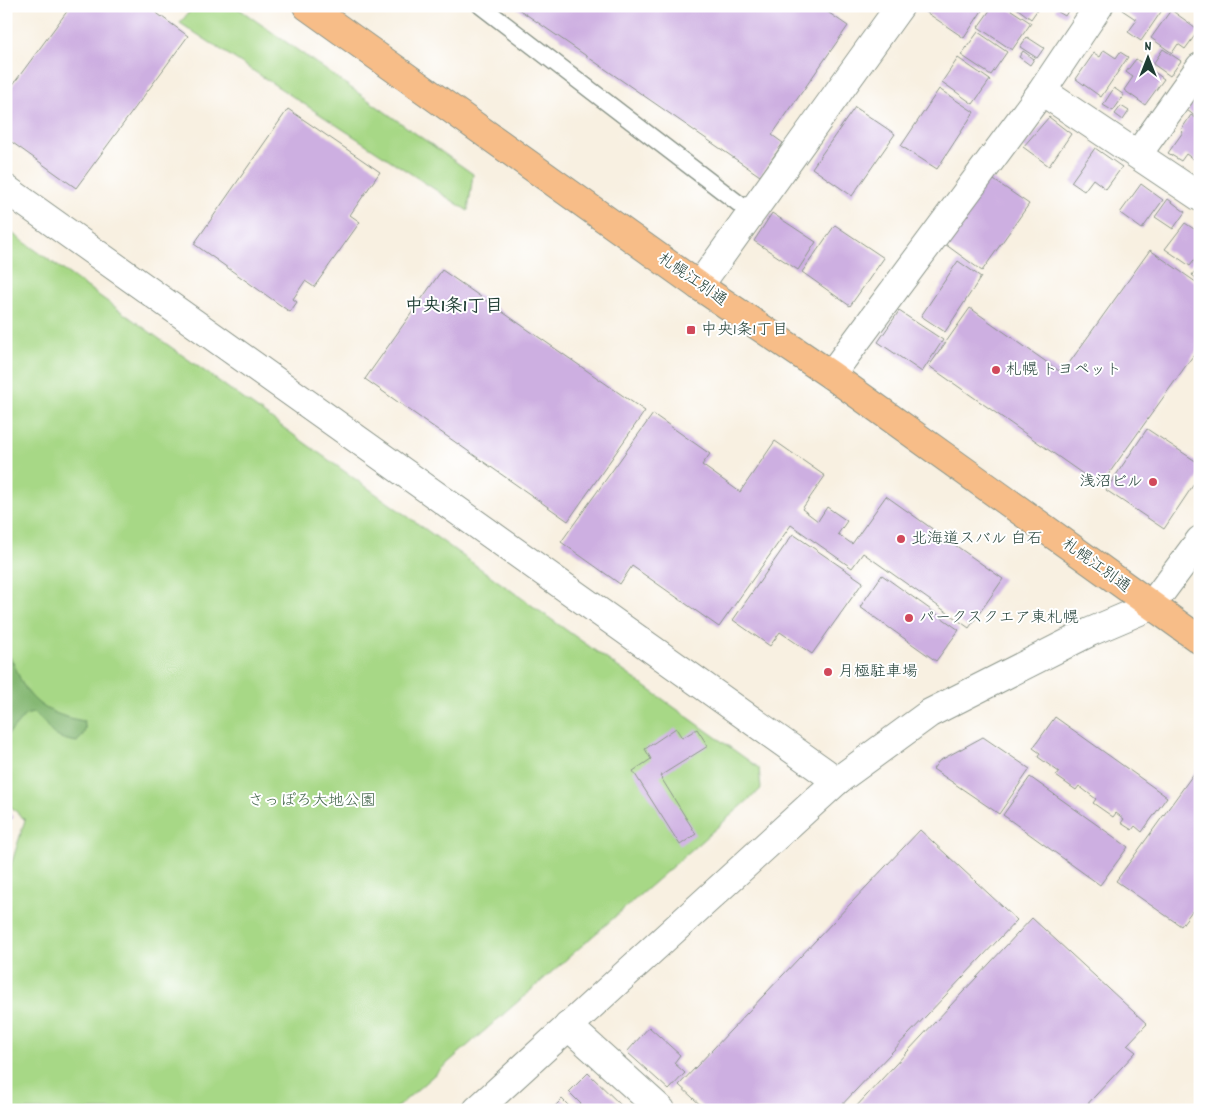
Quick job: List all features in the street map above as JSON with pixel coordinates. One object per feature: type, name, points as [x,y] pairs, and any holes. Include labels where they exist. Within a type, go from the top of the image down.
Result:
[{"type":"highway","name":"札幌江別通","points":[[307,6],[699,286],[831,375],[1200,640]]},
{"type":"street","points":[[699,286],[900,6]]},
{"type":"street","points":[[831,375],[1042,91],[1099,6]]},
{"type":"street","points":[[1138,154],[1200,67]]},
{"type":"street","points":[[1042,91],[1200,197]]},
{"type":"street","points":[[6,189],[837,781]]},
{"type":"street","points":[[477,1110],[837,781],[930,713],[1090,632],[1151,606],[1200,540]]},
{"type":"street","points":[[568,1026],[661,1110]]},
{"type":"lane","points":[[481,6],[751,213]]},
{"type":"green space","points":[[194,6],[235,6],[473,174],[468,211],[180,23]]},
{"type":"green space","name":"さっぽろ大地公園","points":[[6,229],[759,768],[761,789],[394,1110],[6,1110],[6,881],[25,820],[6,802]]},
{"type":"green space","points":[[6,651],[22,683],[34,699],[48,710],[84,721],[84,732],[77,742],[54,735],[45,723],[33,713],[25,715],[6,737]]},
{"type":"building","points":[[71,6],[147,6],[188,36],[76,188],[6,138],[6,94]]},
{"type":"building","points":[[514,6],[819,6],[848,26],[772,135],[783,143],[760,176]]},
{"type":"building","points":[[917,6],[985,6],[964,38]]},
{"type":"building","points":[[993,6],[1005,6],[1031,23],[1012,50],[978,27]]},
{"type":"building","points":[[1014,6],[1040,6],[1031,19]]},
{"type":"building","points":[[1057,6],[1068,11],[1065,16],[1055,10]]},
{"type":"building","points":[[1124,6],[1165,6],[1141,41],[1128,32],[1137,20],[1122,10]]},
{"type":"building","points":[[1169,6],[1181,6],[1176,12]]},
{"type":"building","points":[[1171,10],[1199,30],[1185,49],[1178,44],[1172,53],[1151,38]]},
{"type":"building","points":[[978,32],[1007,52],[991,75],[961,55]]},
{"type":"building","points":[[1027,37],[1044,48],[1037,58],[1020,47]]},
{"type":"building","points":[[1163,49],[1181,61],[1170,76],[1153,64]]},
{"type":"building","points":[[1104,50],[1116,58],[1120,52],[1128,57],[1101,97],[1076,79],[1094,53],[1100,57]]},
{"type":"building","points":[[1023,51],[1034,59],[1030,65],[1019,57]]},
{"type":"building","points":[[958,58],[990,80],[973,104],[942,82]]},
{"type":"building","points":[[1136,59],[1164,79],[1145,105],[1124,90],[1133,77],[1126,72]]},
{"type":"building","points":[[1114,88],[1124,95],[1113,111],[1103,105]]},
{"type":"building","points":[[939,89],[974,112],[937,169],[901,146]]},
{"type":"building","points":[[1194,100],[1200,104],[1200,120],[1187,110]]},
{"type":"building","points":[[1121,106],[1129,111],[1123,120],[1115,114]]},
{"type":"building","points":[[855,107],[895,134],[852,196],[812,168]]},
{"type":"building","points":[[288,109],[380,172],[350,215],[360,222],[314,287],[305,281],[293,299],[297,302],[290,312],[194,244]]},
{"type":"building","points":[[1191,115],[1200,121],[1199,163],[1186,154],[1181,161],[1168,153],[1183,132],[1181,130]]},
{"type":"building","points":[[1049,117],[1071,134],[1049,166],[1023,147]]},
{"type":"building","points":[[1095,148],[1122,167],[1106,189],[1093,179],[1084,191],[1071,182]]},
{"type":"building","points":[[985,174],[1029,204],[982,271],[938,239]]},
{"type":"building","points":[[1141,184],[1163,200],[1142,229],[1120,213]]},
{"type":"building","points":[[1168,199],[1185,212],[1173,229],[1155,217]]},
{"type":"building","points":[[772,213],[816,242],[798,270],[754,241]]},
{"type":"building","points":[[1185,223],[1200,233],[1200,253],[1190,266],[1165,249]]},
{"type":"building","points":[[835,225],[884,258],[850,306],[802,272]]},
{"type":"building","name":"札幌 トヨペット","points":[[1150,250],[1200,285],[1200,346],[1100,486],[929,366],[970,308],[1062,373]]},
{"type":"building","points":[[958,261],[981,277],[945,332],[921,316]]},
{"type":"building","points":[[1197,268],[1200,269],[1200,281],[1192,275]]},
{"type":"building","points":[[442,270],[645,411],[568,521],[365,379]]},
{"type":"building","points":[[899,311],[943,340],[922,372],[878,342]]},
{"type":"building","points":[[653,414],[710,454],[702,465],[740,492],[775,441],[825,476],[802,509],[818,521],[827,507],[847,521],[838,534],[852,544],[886,496],[1003,579],[969,628],[863,553],[852,568],[791,525],[719,627],[632,566],[620,584],[561,542]]},
{"type":"building","name":"浅沼ビル","points":[[1147,429],[1200,464],[1200,475],[1164,529],[1106,490]]},
{"type":"building","points":[[793,534],[863,582],[812,654],[780,632],[770,646],[733,620]]},
{"type":"building","name":"パークスクエア東札幌","points":[[882,575],[959,630],[936,661],[860,607]]},
{"type":"building","points":[[1055,717],[1167,797],[1142,832],[1135,826],[1132,830],[1121,823],[1124,819],[1116,813],[1113,817],[1093,803],[1096,799],[1079,786],[1076,790],[1056,776],[1059,772],[1038,757],[1040,753],[1033,748]]},
{"type":"building","points":[[676,728],[682,738],[697,729],[708,746],[660,776],[696,834],[680,845],[633,771],[651,759],[645,749]]},
{"type":"building","points":[[983,737],[1030,769],[999,814],[933,769],[939,761]]},
{"type":"building","points":[[1200,765],[1200,900],[1181,926],[1116,881]]},
{"type":"building","points":[[1030,777],[1128,847],[1100,885],[1003,815]]},
{"type":"building","points":[[6,810],[14,817],[6,825]]},
{"type":"building","points":[[920,830],[1017,920],[837,1110],[706,1110],[679,1085]]},
{"type":"building","points":[[1032,918],[1147,1024],[1127,1045],[1136,1052],[1082,1110],[853,1110]]},
{"type":"building","points":[[649,1027],[680,1055],[674,1063],[685,1073],[669,1090],[627,1052]]},
{"type":"building","points":[[588,1073],[626,1110],[587,1110],[569,1092]]},
{"type":"building","points":[[562,1099],[573,1110],[551,1110]]},
{"type":"place","name":"中央1条1丁目","points":[[691,330]]},
{"type":"place","name":"札幌 トヨペット","points":[[996,370]]},
{"type":"place","name":"浅沼ビル","points":[[1153,482]]},
{"type":"place","name":"北海道スバル 白石","points":[[901,539]]},
{"type":"place","name":"パークスクエア東札幌","points":[[909,618]]},
{"type":"place","name":"月極駐車場","points":[[828,672]]},
{"type":"district","name":"中央1条1丁目","points":[[454,307]]}]
